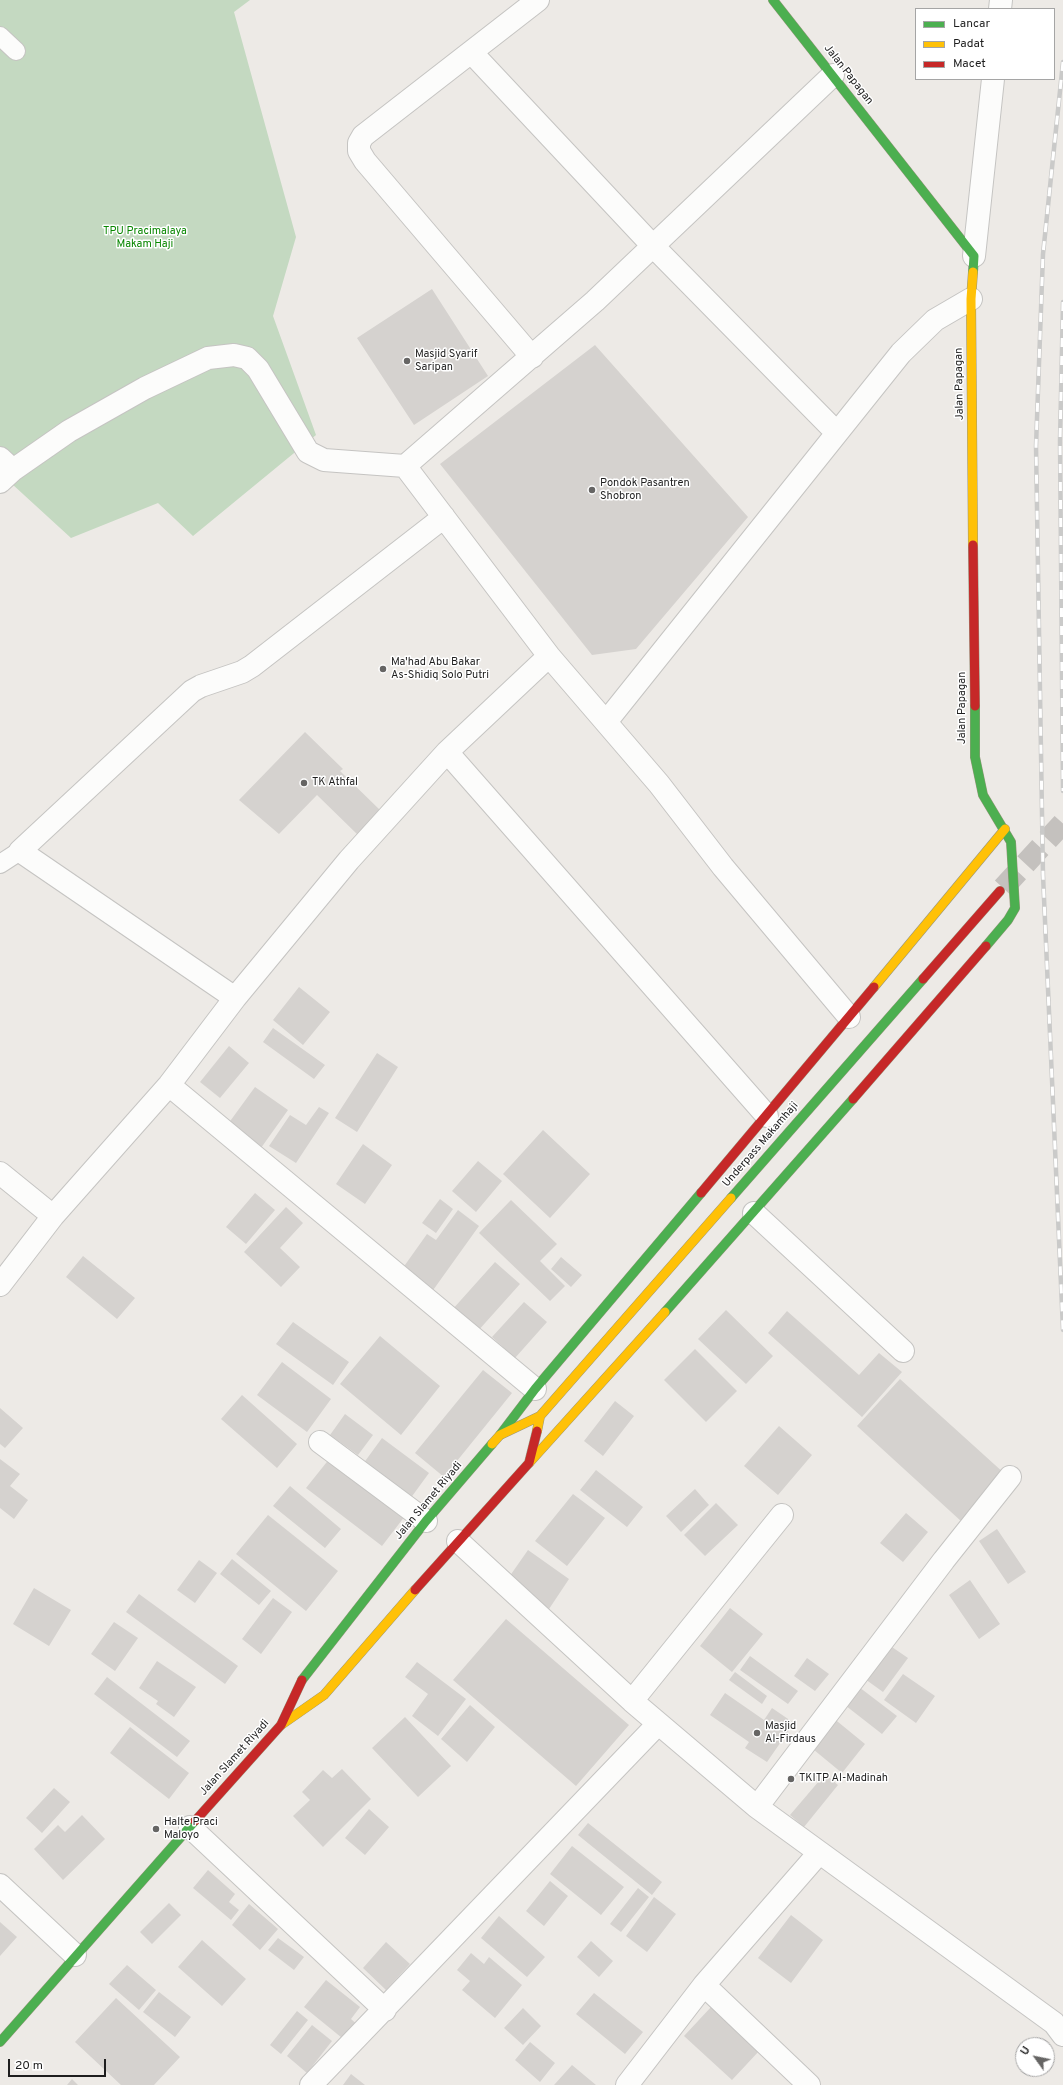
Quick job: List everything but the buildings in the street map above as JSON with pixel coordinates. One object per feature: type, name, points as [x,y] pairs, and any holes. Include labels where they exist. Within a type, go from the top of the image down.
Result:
[{"type":"street","points":[[532,357],[365,161],[359,151],[359,143],[364,136],[538,0]]},
{"type":"street","name":"Jalan Papagan","points":[[281,1726],[324,1695],[458,1541],[754,1213],[1013,914],[1016,903],[1011,842],[1005,829],[983,795],[975,757],[971,299],[974,256],[773,0]]},
{"type":"street","points":[[472,53],[652,245],[837,433]]},
{"type":"street","points":[[4,470],[145,388],[208,358],[234,355],[247,358],[258,370],[308,452],[324,460],[405,466],[532,357],[594,301],[833,75]]},
{"type":"street","points":[[974,256],[993,80]]},
{"type":"street","points":[[606,722],[837,433],[919,334],[935,320],[971,299]]},
{"type":"street","points":[[405,466],[549,656],[659,784],[723,867],[849,1017]]},
{"type":"street","points":[[235,998],[20,851],[192,691],[201,686],[242,672],[252,666],[444,518]]},
{"type":"street","points":[[0,1285],[54,1216],[169,1085],[235,998],[349,860],[447,752],[549,656]]},
{"type":"street","points":[[447,752],[767,1116]]},
{"type":"street","points":[[500,1435],[535,1389],[767,1116],[1005,829]]},
{"type":"street","name":"Underpass Makamhaji","points":[[540,1416],[1000,891]]},
{"type":"street","points":[[169,1085],[535,1389]]},
{"type":"street","points":[[0,1173],[54,1216]]},
{"type":"street","points":[[754,1213],[903,1351]]},
{"type":"street","points":[[529,1463],[540,1416]]},
{"type":"street","name":"Jalan Slamet Riyadi","points":[[0,2042],[75,1955],[281,1726],[302,1679],[426,1521],[500,1435],[540,1416]]},
{"type":"street","points":[[320,1442],[426,1521]]},
{"type":"street","points":[[757,1807],[944,1560],[1010,1477]]},
{"type":"street","points":[[632,1701],[782,1515]]},
{"type":"street","points":[[458,1541],[632,1701],[757,1807],[1054,2023],[1063,2035]]},
{"type":"street","points":[[311,2085],[385,2010],[658,1724]]},
{"type":"street","points":[[190,1827],[385,2010]]},
{"type":"street","points":[[627,2085],[704,1985],[819,1853]]},
{"type":"street","points":[[0,1885],[75,1955]]},
{"type":"street","points":[[704,1985],[809,2085]]},
{"type":"lane","points":[[0,36],[16,52]]},
{"type":"lane","points":[[0,864],[20,851]]},
{"type":"green space","name":"TPU Pracimalaya Makam Haji","points":[[0,0],[250,0],[234,12],[296,237],[273,316],[316,435],[193,536],[158,503],[71,538],[0,473]]},
{"type":"tunnel","points":[[1003,888],[1063,823]]},
{"type":"railway","points":[[1063,62],[1043,254],[1036,446],[1043,875],[1063,1330]]},
{"type":"railway","points":[[1063,302],[1060,441],[1063,791]]},
{"type":"traffic: fast","points":[[773,0],[974,256],[973,272]]},
{"type":"traffic: fast","points":[[975,706],[975,757],[983,795],[1011,842],[1015,908],[1008,920],[986,946]]},
{"type":"traffic: fast","points":[[731,1198],[923,979]]},
{"type":"traffic: fast","points":[[665,1312],[853,1099]]},
{"type":"traffic: fast","points":[[500,1435],[535,1389],[701,1193]]},
{"type":"traffic: fast","points":[[302,1680],[426,1521],[492,1444]]},
{"type":"traffic: fast","points":[[0,2042],[195,1821]]},
{"type":"traffic: slow","points":[[973,272],[971,299],[973,545]]},
{"type":"traffic: slow","points":[[874,987],[1005,829]]},
{"type":"traffic: slow","points":[[537,1431],[540,1416],[731,1198]]},
{"type":"traffic: slow","points":[[529,1463],[665,1312]]},
{"type":"traffic: slow","points":[[492,1444],[500,1435],[540,1416]]},
{"type":"traffic: slow","points":[[281,1725],[324,1695],[415,1590]]},
{"type":"traffic: jam","points":[[973,545],[975,706]]},
{"type":"traffic: jam","points":[[923,979],[1000,891]]},
{"type":"traffic: jam","points":[[853,1099],[986,946]]},
{"type":"traffic: jam","points":[[701,1193],[874,987]]},
{"type":"traffic: jam","points":[[415,1590],[529,1463],[537,1431]]},
{"type":"traffic: jam","points":[[195,1821],[281,1725],[302,1680]]},
{"type":"place","name":"Masjid Syarif Saripan","points":[[407,361]]},
{"type":"place","name":"Pondok Pasantren Shobron","points":[[592,490]]},
{"type":"place","name":"Ma'had Abu Bakar As-Shidiq Solo Putri","points":[[383,669]]},
{"type":"place","name":"TK Athfal","points":[[304,783]]},
{"type":"place","name":"Masjid Al-Firdaus","points":[[757,1733]]},
{"type":"place","name":"TKITP Al-Madinah","points":[[791,1779]]},
{"type":"place","name":"Halte Praci Maloyo","points":[[156,1829]]}]
